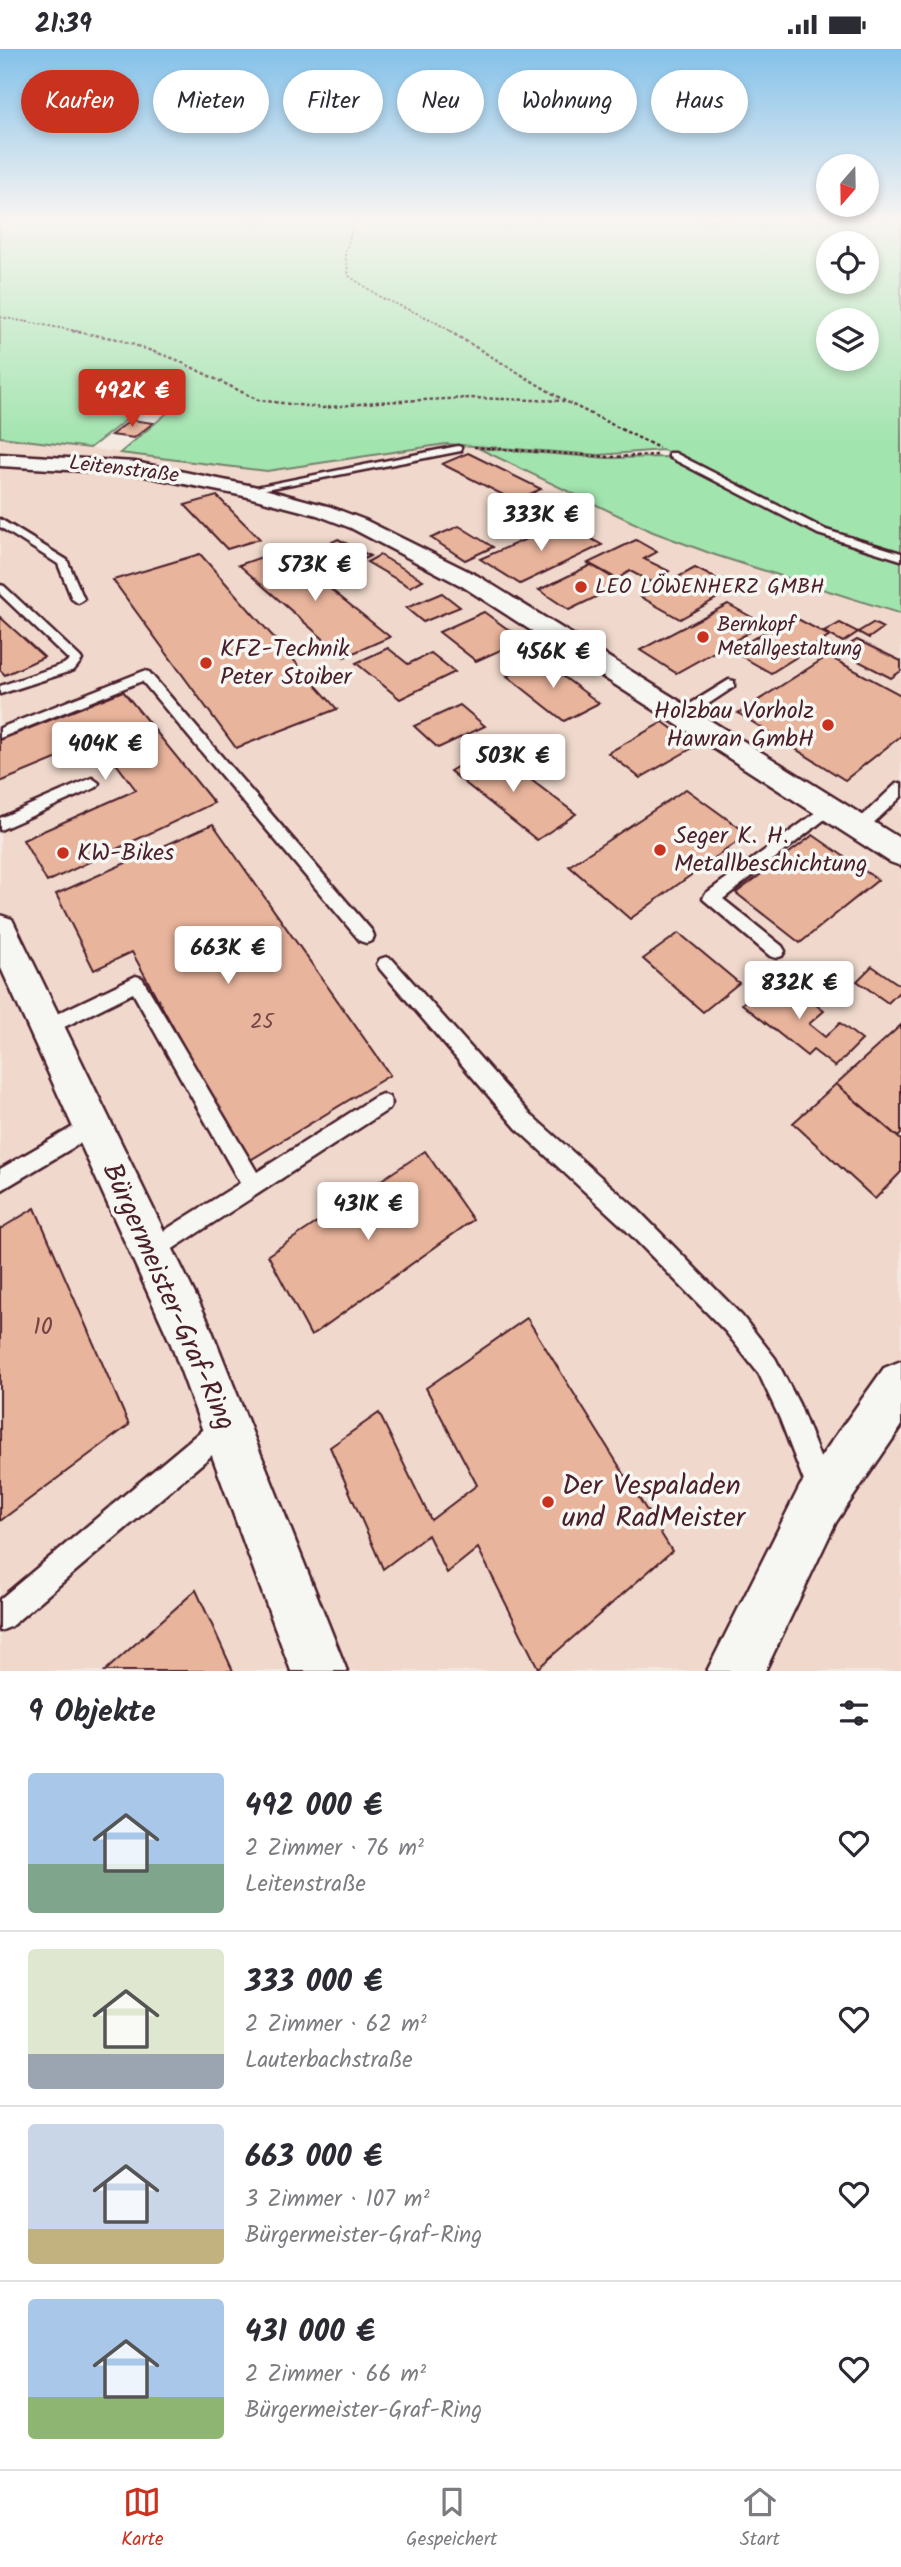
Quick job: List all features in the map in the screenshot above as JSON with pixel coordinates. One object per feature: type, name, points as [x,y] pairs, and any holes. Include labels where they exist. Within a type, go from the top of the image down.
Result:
[{"type":"street","name":"Leitenstraße","points":[[0,460],[135,468],[246,490],[324,511],[358,524],[470,580],[901,854]]},
{"type":"street","name":"Bürgermeister-Graf-Ring","points":[[0,929],[192,1337],[319,1671]]},
{"type":"street","points":[[735,1671],[823,1497],[901,1385]]},
{"type":"lane","name":"Leitenstraße","points":[[246,490],[458,449]]},
{"type":"lane","points":[[672,455],[822,532],[857,546],[901,557]]},
{"type":"lane","points":[[0,521],[63,562],[78,599]]},
{"type":"lane","points":[[0,588],[76,660],[69,667],[0,690]]},
{"type":"lane","points":[[0,733],[144,675],[366,936]]},
{"type":"lane","points":[[682,715],[729,684]]},
{"type":"lane","points":[[0,824],[92,783]]},
{"type":"lane","points":[[859,828],[900,790]]},
{"type":"lane","points":[[776,951],[711,899],[829,808]]},
{"type":"lane","points":[[386,964],[524,1122],[630,1218],[734,1324],[767,1366],[790,1413],[823,1497]]},
{"type":"lane","points":[[46,1028],[136,983],[253,1186]]},
{"type":"lane","points":[[151,1252],[382,1103]]},
{"type":"lane","points":[[0,1181],[92,1125]]},
{"type":"lane","points":[[0,1617],[226,1427]]},
{"type":"path","points":[[377,295],[430,319],[565,401],[672,455]]},
{"type":"path","points":[[0,317],[117,339],[175,359],[258,400],[323,408],[377,402],[470,398],[565,401]]},
{"type":"path","points":[[458,449],[477,447],[608,457],[672,455]]},
{"type":"shaded area","points":[[0,437],[267,471],[446,444],[473,446],[653,532],[715,555],[901,614],[901,1671],[0,1671]]},
{"type":"green space","points":[[0,295],[901,295],[901,555],[817,527],[742,486],[663,450],[599,455],[446,444],[267,471],[120,453],[179,403],[153,399],[90,448],[0,437]]},
{"type":"green space","points":[[478,448],[607,458],[672,457],[817,532],[856,548],[901,560],[901,614],[715,555],[653,532]]},
{"type":"building","points":[[131,420],[153,423],[134,438],[111,435]]},
{"type":"building","points":[[468,453],[541,489],[515,501],[442,464]]},
{"type":"building","points":[[217,496],[260,539],[227,549],[185,505]]},
{"type":"building","points":[[563,523],[602,545],[520,584],[480,559]]},
{"type":"building","points":[[459,526],[493,547],[465,560],[431,538]]},
{"type":"building","points":[[338,539],[370,556],[332,575],[301,557]]},
{"type":"building","points":[[636,540],[657,552],[644,559],[669,571],[651,582],[630,571],[617,579],[588,563]]},
{"type":"building","points":[[282,550],[390,637],[344,657],[239,565]]},
{"type":"building","points":[[200,554],[337,709],[236,748],[113,580]]},
{"type":"building","points":[[380,555],[423,580],[410,587],[367,562]]},
{"type":"building","name":"LEO LÖWENHERZ GMBH","points":[[591,565],[623,584],[569,610],[539,590]]},
{"type":"building","points":[[695,568],[735,588],[680,619],[641,597]]},
{"type":"building","points":[[442,593],[460,607],[423,622],[406,608]]},
{"type":"building","name":"Bernkopf Metallgestaltung","points":[[728,604],[764,624],[676,673],[640,650]]},
{"type":"building","points":[[484,612],[523,640],[476,661],[439,632]]},
{"type":"building","points":[[792,616],[830,636],[771,673],[732,651]]},
{"type":"building","points":[[0,617],[44,657],[5,675],[0,670]]},
{"type":"building","points":[[840,623],[858,632],[843,642],[824,632]]},
{"type":"building","points":[[873,623],[883,628],[869,638],[858,632]]},
{"type":"building","points":[[857,640],[901,661],[901,671],[891,678],[839,651]]},
{"type":"building","points":[[388,648],[408,664],[431,653],[455,672],[400,699],[356,663]]},
{"type":"building","name":"Holzbau Vorholz Hawran GmbH","points":[[828,656],[901,695],[901,736],[845,780],[738,713]]},
{"type":"building","points":[[541,660],[599,703],[564,721],[507,676]]},
{"type":"building","points":[[123,691],[214,803],[47,882],[23,840],[136,790],[99,741],[0,782],[0,740]]},
{"type":"building","points":[[460,705],[485,726],[438,748],[414,726]]},
{"type":"building","points":[[663,722],[696,746],[640,778],[608,753]]},
{"type":"building","points":[[489,748],[576,814],[537,840],[450,771]]},
{"type":"building","name":"Seger K. H. Metallbeschichtung","points":[[686,789],[748,834],[630,919],[569,866]]},
{"type":"building","points":[[213,824],[390,1075],[247,1162],[132,952],[94,970],[56,894]]},
{"type":"building","points":[[813,835],[878,880],[800,943],[736,893]]},
{"type":"building","points":[[679,933],[739,983],[703,1012],[643,959]]},
{"type":"building","points":[[872,966],[901,986],[901,990],[888,1003],[857,981]]},
{"type":"building","points":[[776,974],[824,1011],[809,1024],[825,1037],[840,1023],[862,1040],[835,1067],[813,1050],[807,1056],[742,1004]]},
{"type":"building","points":[[901,1025],[901,1134],[898,1137],[836,1084]]},
{"type":"building","points":[[836,1084],[901,1140],[901,1172],[875,1199],[793,1123]]},
{"type":"building","points":[[425,1151],[473,1220],[311,1336],[268,1255]]},
{"type":"building","points":[[35,1208],[129,1425],[0,1521],[0,1229]]},
{"type":"building","name":"Der Vespaladen und RadMeister","points":[[527,1318],[672,1551],[538,1668],[478,1548],[447,1573],[428,1535],[383,1569],[330,1447],[379,1413],[431,1520],[477,1485],[426,1388]]},
{"type":"building","points":[[196,1590],[233,1671],[105,1671]]},
{"type":"place","name":"LEO LÖWENHERZ GMBH","points":[[581,587]]},
{"type":"place","name":"Bernkopf Metallgestaltung","points":[[703,637]]},
{"type":"place","name":"KFZ-Technik Peter Stoiber","points":[[206,663]]},
{"type":"place","name":"Holzbau Vorholz Hawran GmbH","points":[[828,725]]},
{"type":"place","name":"Seger K. H. Metallbeschichtung","points":[[660,850]]},
{"type":"place","name":"KW-Bikes","points":[[63,853]]},
{"type":"place","name":"Der Vespaladen und RadMeister","points":[[548,1502]]}]
